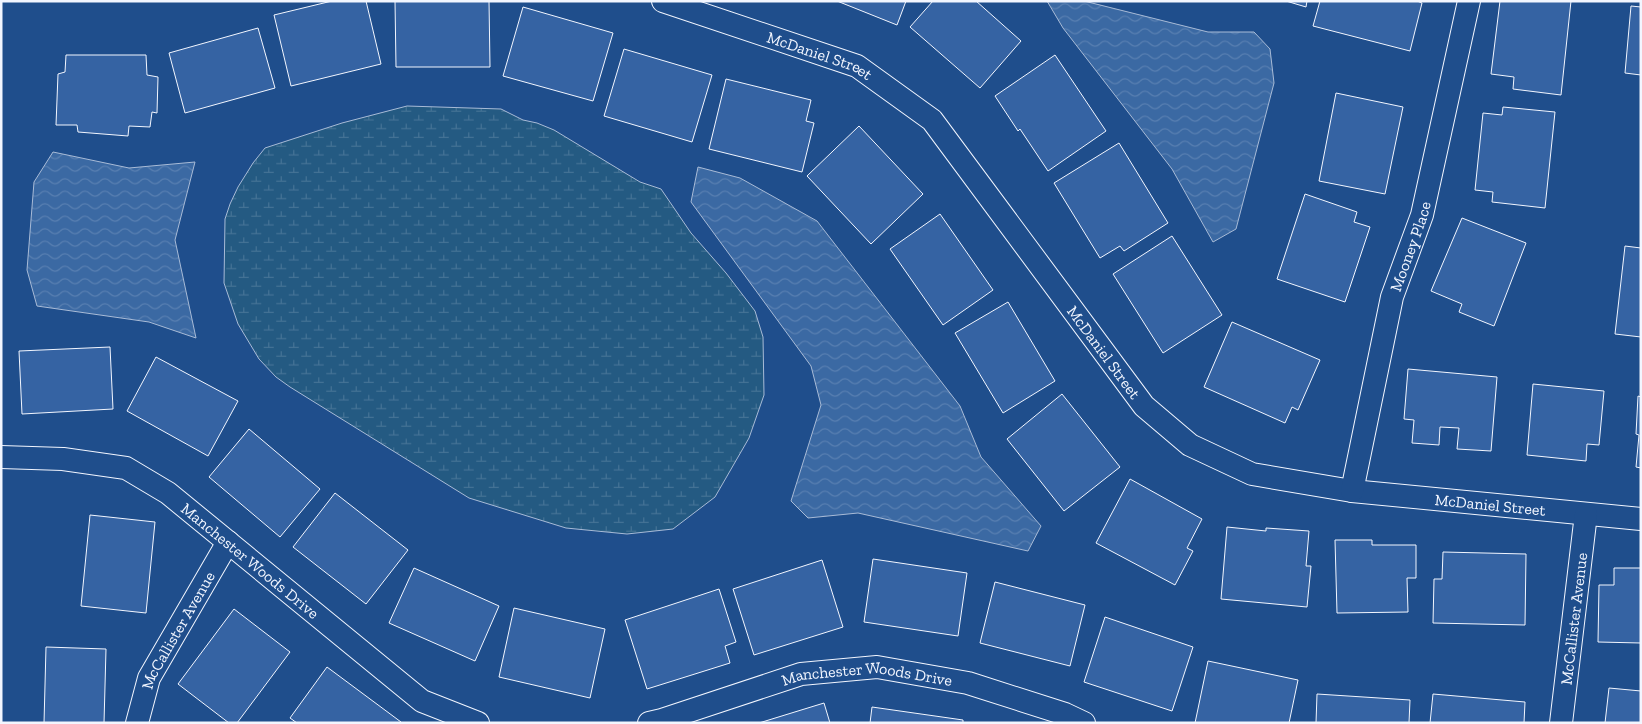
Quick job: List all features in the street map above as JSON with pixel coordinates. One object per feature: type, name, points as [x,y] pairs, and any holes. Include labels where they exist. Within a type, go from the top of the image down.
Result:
[{"type":"street","name":"McDaniel Street","points":[[663,1],[857,66],[932,120],[1144,406],[1190,445],[1252,474],[1352,491],[1641,519]]},
{"type":"street","name":"Mooney Place","points":[[1352,491],[1392,297],[1422,214],[1469,1]]},
{"type":"street","name":"Manchester Woods Drive","points":[[1,457],[63,459],[126,468],[168,493],[422,701],[478,723]]},
{"type":"street","name":"McCallister Avenue","points":[[1561,723],[1586,514]]},
{"type":"street","name":"McCallister Avenue","points":[[138,723],[149,678],[228,542]]},
{"type":"street","name":"Manchester Woods Drive","points":[[649,723],[802,674],[877,667],[968,683],[1066,714],[1084,723]]},
{"type":"green space","points":[[407,106],[501,109],[523,120],[554,130],[640,182],[661,189],[691,233],[726,273],[755,311],[763,337],[764,395],[749,438],[715,497],[673,529],[627,534],[566,528],[469,498],[290,387],[276,377],[259,359],[238,324],[224,283],[225,219],[238,187],[265,148],[342,123]]},
{"type":"water","points":[[1047,1],[1084,1],[1208,32],[1254,32],[1270,49],[1274,83],[1236,229],[1213,242],[1172,169],[1063,28]]},
{"type":"water","points":[[53,152],[129,168],[195,162],[175,240],[196,338],[149,322],[37,306],[27,270],[34,182]]},
{"type":"water","points":[[698,167],[740,178],[817,221],[960,406],[981,457],[1041,526],[1028,551],[858,513],[808,518],[791,501],[821,405],[811,366],[691,202]]},
{"type":"building","points":[[332,1],[366,1],[381,64],[291,86],[274,15]]},
{"type":"building","points":[[395,1],[489,1],[490,67],[396,67]]},
{"type":"building","points":[[837,1],[906,1],[897,25]]},
{"type":"building","points":[[933,1],[976,1],[1021,41],[980,88],[910,27]]},
{"type":"building","points":[[1286,1],[1307,1],[1306,7]]},
{"type":"building","points":[[1320,1],[1417,1],[1422,3],[1410,51],[1313,26]]},
{"type":"building","points":[[1500,1],[1571,1],[1561,95],[1513,89],[1514,77],[1491,74]]},
{"type":"building","points":[[1631,6],[1641,7],[1641,75],[1625,73]]},
{"type":"building","points":[[523,7],[613,33],[593,101],[503,76]]},
{"type":"building","points":[[258,28],[275,88],[185,113],[169,53]]},
{"type":"building","points":[[624,49],[712,75],[692,142],[604,116]]},
{"type":"building","points":[[66,55],[146,55],[147,75],[158,77],[157,113],[152,112],[150,127],[129,126],[128,136],[78,132],[77,125],[56,125],[58,74],[65,72]]},
{"type":"building","points":[[1055,55],[1106,131],[1048,171],[995,96]]},
{"type":"building","points":[[726,79],[811,100],[806,121],[814,123],[802,172],[709,149]]},
{"type":"building","points":[[1336,93],[1403,107],[1385,194],[1319,181]]},
{"type":"building","points":[[1503,107],[1555,112],[1545,208],[1492,202],[1493,192],[1475,190],[1483,113],[1502,115]]},
{"type":"building","points":[[859,126],[923,194],[871,244],[807,176]]},
{"type":"building","points":[[1119,143],[1168,223],[1124,251],[1120,246],[1100,258],[1054,183]]},
{"type":"building","points":[[1305,194],[1357,212],[1354,222],[1370,227],[1345,302],[1277,279]]},
{"type":"building","points":[[940,214],[993,290],[943,325],[890,249]]},
{"type":"building","points":[[1462,218],[1526,243],[1494,326],[1459,312],[1462,304],[1431,291]]},
{"type":"building","points":[[1172,236],[1222,315],[1163,353],[1113,274]]},
{"type":"building","points":[[1625,246],[1641,248],[1641,337],[1615,334]]},
{"type":"building","points":[[1008,302],[1055,381],[1003,413],[955,333]]},
{"type":"building","points":[[1232,322],[1320,360],[1298,410],[1292,407],[1285,423],[1204,387]]},
{"type":"building","points":[[110,347],[113,409],[22,414],[19,351]]},
{"type":"building","points":[[156,357],[238,401],[208,456],[127,411]]},
{"type":"building","points":[[1408,369],[1497,377],[1491,451],[1457,449],[1459,428],[1440,427],[1439,445],[1412,443],[1414,420],[1404,419]]},
{"type":"building","points":[[1533,384],[1604,391],[1599,445],[1587,444],[1586,461],[1527,455]]},
{"type":"building","points":[[1062,394],[1120,467],[1064,511],[1007,439]]},
{"type":"building","points":[[1638,396],[1641,397],[1641,468],[1636,467],[1639,435],[1636,434]]},
{"type":"building","points":[[249,429],[320,489],[280,537],[209,477]]},
{"type":"building","points":[[1130,479],[1202,519],[1187,548],[1193,551],[1175,585],[1096,543]]},
{"type":"building","points":[[335,493],[408,550],[366,604],[293,547]]},
{"type":"building","points":[[90,515],[155,522],[146,613],[81,606]]},
{"type":"building","points":[[1227,527],[1266,531],[1266,528],[1309,531],[1306,566],[1311,566],[1307,607],[1221,599]]},
{"type":"building","points":[[1335,540],[1372,540],[1372,545],[1416,545],[1416,578],[1407,578],[1408,612],[1337,613]]},
{"type":"building","points":[[1443,552],[1526,554],[1525,625],[1433,623],[1434,579],[1442,579]]},
{"type":"building","points":[[873,559],[967,573],[958,636],[864,622]]},
{"type":"building","points":[[822,560],[843,627],[754,655],[733,589]]},
{"type":"building","points":[[414,568],[499,606],[475,661],[389,623]]},
{"type":"building","points":[[1614,568],[1641,568],[1641,643],[1598,642],[1599,585],[1614,585]]},
{"type":"building","points":[[995,582],[1085,605],[1070,666],[980,643]]},
{"type":"building","points":[[719,589],[736,642],[725,646],[730,663],[647,689],[625,620]]},
{"type":"building","points":[[514,608],[605,629],[590,698],[499,677]]},
{"type":"building","points":[[234,609],[290,652],[237,723],[229,723],[178,684]]},
{"type":"building","points":[[1105,617],[1193,647],[1172,711],[1084,682]]},
{"type":"building","points":[[46,647],[106,649],[104,723],[44,723]]},
{"type":"building","points":[[1208,661],[1298,680],[1289,723],[1195,723]]},
{"type":"building","points":[[327,667],[401,722],[297,723],[290,718]]},
{"type":"building","points":[[1609,688],[1641,691],[1641,723],[1605,723]]},
{"type":"building","points":[[1317,694],[1410,700],[1409,723],[1316,723]]},
{"type":"building","points":[[1433,694],[1525,702],[1524,723],[1430,723]]},
{"type":"building","points":[[824,703],[830,723],[759,723]]},
{"type":"building","points":[[872,707],[963,720],[963,723],[870,723]]}]
